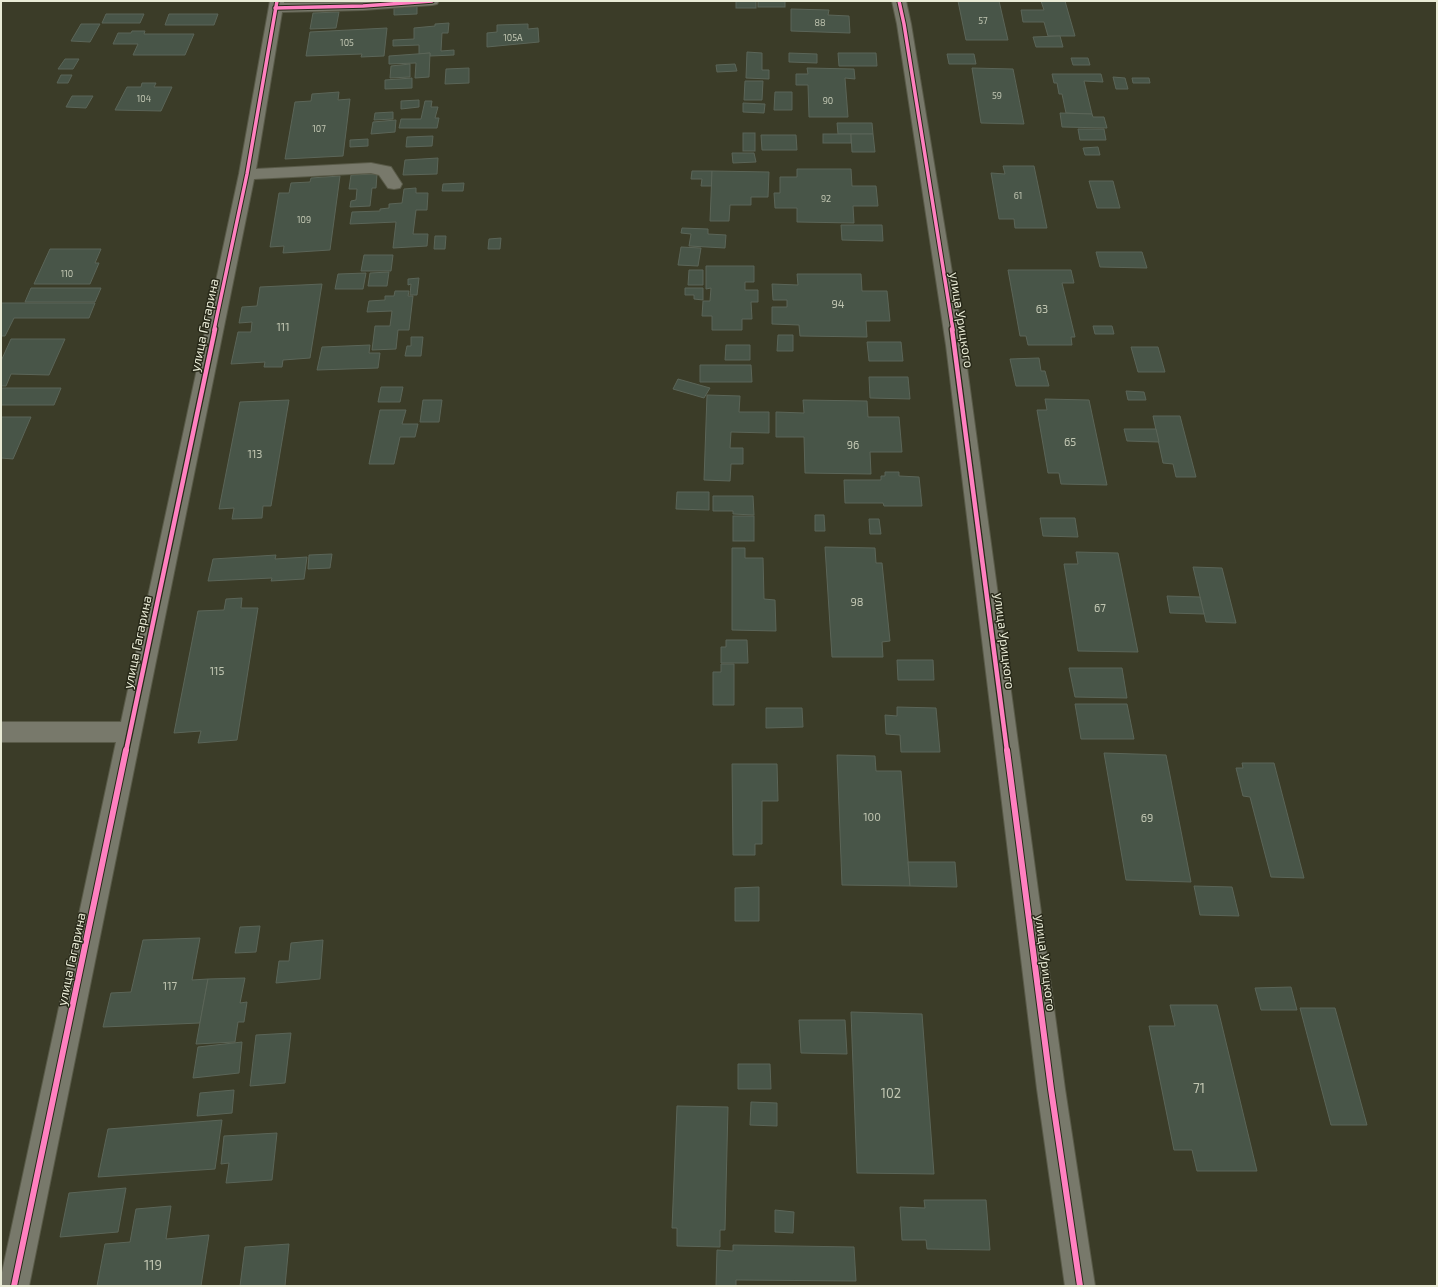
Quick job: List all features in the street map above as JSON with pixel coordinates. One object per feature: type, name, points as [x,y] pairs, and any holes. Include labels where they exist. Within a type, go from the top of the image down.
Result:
[{"type":"street","points":[[276,4],[363,6],[432,1]]},
{"type":"street","name":"улица Урицкого","points":[[899,1],[955,345],[1050,1081],[1080,1286]]},
{"type":"street","name":"улица Гагарина","points":[[14,1286],[247,174],[276,4]]},
{"type":"street","points":[[247,174],[371,168],[385,171],[394,184]]},
{"type":"street","points":[[1,732],[130,732]]},
{"type":"building","points":[[736,1],[756,1],[756,8],[736,8]]},
{"type":"building","points":[[758,1],[785,1],[785,7],[758,7]]},
{"type":"building","points":[[958,1],[999,1],[1008,40],[966,40]]},
{"type":"building","points":[[1041,1],[1065,1],[1075,36],[1048,36],[1044,22],[1023,22],[1021,10],[1044,10]]},
{"type":"building","points":[[417,6],[417,14],[394,15],[394,7]]},
{"type":"building","points":[[791,9],[829,10],[828,15],[849,16],[850,33],[791,31]]},
{"type":"building","points":[[339,12],[336,28],[310,29],[313,13]]},
{"type":"building","points":[[106,14],[144,14],[140,23],[102,23]]},
{"type":"building","points":[[169,14],[218,14],[214,25],[165,25]]},
{"type":"building","points":[[449,23],[448,33],[442,33],[441,51],[454,50],[454,55],[430,56],[430,53],[419,54],[419,45],[393,46],[393,40],[414,39],[414,28]]},
{"type":"building","points":[[81,24],[100,24],[90,42],[71,41]]},
{"type":"building","points":[[528,24],[528,29],[538,28],[539,42],[487,47],[487,33],[497,32],[497,25]]},
{"type":"building","points":[[387,28],[384,56],[361,57],[362,54],[306,56],[310,32]]},
{"type":"building","points":[[132,31],[145,31],[144,34],[194,34],[185,55],[133,55],[138,44],[113,44],[118,33],[131,33]]},
{"type":"building","points":[[1060,36],[1063,47],[1036,47],[1033,37]]},
{"type":"building","points":[[747,52],[762,53],[762,70],[769,70],[769,79],[746,78]]},
{"type":"building","points":[[430,53],[429,77],[415,78],[416,63],[389,64],[389,56]]},
{"type":"building","points":[[789,53],[817,54],[817,63],[789,62]]},
{"type":"building","points":[[838,53],[876,53],[877,66],[839,66]]},
{"type":"building","points":[[947,54],[974,54],[976,64],[949,64]]},
{"type":"building","points":[[1071,58],[1088,58],[1090,65],[1073,65]]},
{"type":"building","points":[[65,59],[79,59],[73,69],[58,69]]},
{"type":"building","points":[[410,64],[410,77],[390,78],[391,66]]},
{"type":"building","points":[[735,64],[737,71],[717,72],[716,65]]},
{"type":"building","points":[[469,68],[469,83],[445,84],[446,69]]},
{"type":"building","points":[[807,68],[854,69],[855,79],[845,78],[848,117],[809,117],[808,85],[796,85],[796,74],[808,74]]},
{"type":"building","points":[[972,68],[1013,69],[1024,124],[981,123]]},
{"type":"building","points":[[1052,74],[1101,74],[1103,82],[1084,81],[1092,114],[1066,113],[1062,94],[1059,94],[1057,83],[1054,83]]},
{"type":"building","points":[[61,75],[72,75],[68,83],[57,83]]},
{"type":"building","points":[[1113,77],[1125,78],[1128,89],[1116,89]]},
{"type":"building","points":[[412,78],[412,88],[385,89],[385,80]]},
{"type":"building","points":[[1132,78],[1149,78],[1150,83],[1133,83]]},
{"type":"building","points":[[745,81],[763,81],[762,100],[744,100]]},
{"type":"building","points":[[142,83],[156,83],[154,87],[172,87],[161,111],[115,110],[127,87],[141,87]]},
{"type":"building","points":[[339,92],[338,100],[350,99],[343,156],[285,159],[295,102],[311,101],[312,94]]},
{"type":"building","points":[[775,92],[792,92],[792,110],[774,110]]},
{"type":"building","points":[[72,96],[93,96],[86,108],[66,107]]},
{"type":"building","points":[[419,100],[419,107],[401,109],[401,101]]},
{"type":"building","points":[[425,101],[432,101],[431,107],[438,107],[435,118],[439,118],[437,128],[399,128],[401,119],[421,119]]},
{"type":"building","points":[[743,103],[765,104],[764,113],[743,112]]},
{"type":"building","points":[[393,112],[393,119],[374,120],[375,113]]},
{"type":"building","points":[[1060,113],[1092,114],[1093,117],[1104,117],[1107,128],[1062,127]]},
{"type":"building","points":[[396,120],[395,132],[371,134],[373,122]]},
{"type":"building","points":[[837,123],[872,123],[873,134],[838,134]]},
{"type":"building","points":[[1078,129],[1104,129],[1106,140],[1080,140]]},
{"type":"building","points":[[743,133],[755,133],[755,151],[743,151]]},
{"type":"building","points":[[823,134],[851,134],[851,143],[823,143]]},
{"type":"building","points":[[851,134],[873,134],[875,152],[852,152]]},
{"type":"building","points":[[761,135],[796,135],[797,150],[762,150]]},
{"type":"building","points":[[433,136],[432,146],[406,147],[407,137]]},
{"type":"building","points":[[368,139],[368,146],[350,147],[350,140]]},
{"type":"building","points":[[1098,147],[1100,155],[1085,155],[1083,148]]},
{"type":"building","points":[[732,153],[754,153],[756,162],[733,163]]},
{"type":"building","points":[[438,158],[437,174],[403,175],[405,160]]},
{"type":"building","points":[[1003,166],[1034,166],[1047,228],[1015,228],[1014,219],[999,219],[991,173],[1005,174]]},
{"type":"building","points":[[797,169],[851,169],[852,186],[876,186],[878,206],[853,206],[854,223],[797,222],[797,208],[775,208],[774,193],[780,193],[780,177],[797,177]]},
{"type":"building","points":[[692,171],[712,171],[712,186],[701,186],[702,179],[691,179]]},
{"type":"building","points":[[712,171],[769,172],[768,197],[751,197],[751,205],[730,205],[729,221],[710,221]]},
{"type":"building","points":[[377,174],[376,188],[372,188],[370,206],[350,207],[351,201],[356,200],[357,189],[349,189],[351,175]]},
{"type":"building","points":[[340,176],[330,250],[283,253],[284,246],[270,247],[279,193],[289,193],[291,183],[310,182],[311,178]]},
{"type":"building","points":[[1089,181],[1113,181],[1120,208],[1097,208]]},
{"type":"building","points":[[464,183],[463,191],[442,191],[443,184]]},
{"type":"building","points":[[416,188],[416,193],[428,193],[427,210],[416,210],[413,234],[428,234],[427,246],[393,248],[396,222],[350,224],[352,212],[380,211],[380,209],[389,208],[389,204],[402,203],[404,189]]},
{"type":"building","points":[[841,225],[882,225],[883,241],[842,240]]},
{"type":"building","points":[[682,228],[708,229],[708,234],[726,235],[725,248],[689,246],[691,234],[681,233]]},
{"type":"building","points":[[435,236],[446,236],[445,249],[434,249]]},
{"type":"building","points":[[501,238],[500,249],[488,249],[489,239]]},
{"type":"building","points":[[681,247],[701,248],[698,266],[678,265]]},
{"type":"building","points":[[50,249],[101,249],[95,263],[99,263],[90,284],[34,284]]},
{"type":"building","points":[[1096,252],[1142,252],[1147,268],[1100,267]]},
{"type":"building","points":[[364,255],[393,255],[391,271],[361,271]]},
{"type":"building","points":[[706,266],[754,266],[754,282],[745,282],[745,290],[758,290],[758,302],[751,302],[752,319],[742,319],[742,330],[712,330],[712,316],[702,316],[703,301],[710,301],[711,288],[706,289]]},
{"type":"building","points":[[689,270],[703,270],[703,285],[688,285]]},
{"type":"building","points":[[1008,270],[1071,270],[1074,283],[1062,283],[1075,337],[1071,337],[1072,345],[1028,345],[1026,336],[1020,336]]},
{"type":"building","points":[[389,272],[387,286],[368,286],[370,273]]},
{"type":"building","points":[[366,273],[363,289],[335,289],[338,274]]},
{"type":"building","points":[[797,274],[861,274],[862,291],[887,291],[890,321],[866,321],[867,337],[800,336],[799,325],[772,324],[772,307],[787,307],[787,300],[773,300],[772,284],[798,285]]},
{"type":"building","points":[[419,278],[417,295],[410,295],[411,284],[408,285],[408,279]]},
{"type":"building","points":[[322,284],[310,358],[283,360],[282,367],[264,367],[265,362],[231,364],[238,332],[251,332],[252,322],[239,323],[242,307],[257,306],[260,287]]},
{"type":"building","points":[[31,288],[101,288],[95,302],[25,302]]},
{"type":"building","points":[[685,288],[703,288],[703,300],[694,299],[694,295],[685,295]]},
{"type":"building","points":[[395,291],[409,291],[408,296],[413,296],[409,330],[398,330],[396,349],[372,350],[375,326],[390,326],[392,311],[367,312],[369,301],[385,300],[385,296],[394,296]]},
{"type":"building","points":[[1,303],[95,303],[89,318],[14,318],[5,336],[1,336]]},
{"type":"building","points":[[1093,326],[1112,326],[1114,334],[1095,334]]},
{"type":"building","points":[[778,335],[793,335],[793,351],[777,351]]},
{"type":"building","points":[[411,337],[423,337],[421,356],[405,356],[407,346],[411,346]]},
{"type":"building","points":[[11,339],[65,339],[49,375],[11,374],[6,386],[1,386],[1,361]]},
{"type":"building","points":[[867,342],[901,342],[903,361],[869,361]]},
{"type":"building","points":[[370,345],[369,353],[380,353],[378,368],[317,370],[322,347]]},
{"type":"building","points":[[726,345],[750,345],[750,360],[725,360]]},
{"type":"building","points":[[1131,347],[1158,347],[1165,372],[1138,372]]},
{"type":"building","points":[[1039,358],[1041,371],[1045,371],[1049,386],[1016,386],[1010,359]]},
{"type":"building","points":[[700,365],[751,365],[752,382],[700,382]]},
{"type":"building","points":[[869,377],[908,377],[910,399],[870,398]]},
{"type":"building","points":[[678,379],[710,388],[704,398],[673,389]]},
{"type":"building","points":[[381,387],[403,387],[400,402],[378,402]]},
{"type":"building","points":[[1,388],[61,388],[54,405],[1,405]]},
{"type":"building","points":[[1126,391],[1144,392],[1146,400],[1128,400]]},
{"type":"building","points":[[707,395],[740,396],[739,412],[769,412],[769,433],[731,432],[730,448],[743,448],[743,464],[731,464],[730,481],[704,480]]},
{"type":"building","points":[[1045,399],[1089,400],[1107,485],[1061,484],[1059,473],[1048,473],[1037,410],[1047,410]]},
{"type":"building","points":[[289,400],[271,506],[263,506],[262,518],[232,519],[234,508],[219,509],[240,402]]},
{"type":"building","points":[[423,400],[442,400],[439,422],[420,422]]},
{"type":"building","points":[[803,400],[867,401],[868,417],[899,417],[902,452],[870,452],[871,474],[805,473],[804,437],[776,437],[776,412],[804,413]]},
{"type":"building","points":[[380,410],[406,410],[402,424],[418,424],[415,437],[400,437],[394,464],[369,464]]},
{"type":"building","points":[[1153,416],[1180,416],[1196,477],[1176,477],[1173,464],[1163,463]]},
{"type":"building","points":[[1,417],[31,417],[13,459],[1,458]]},
{"type":"building","points":[[1124,429],[1156,429],[1159,442],[1127,441]]},
{"type":"building","points":[[885,472],[899,472],[899,476],[919,477],[922,506],[884,506],[883,503],[845,503],[844,480],[881,480],[881,476],[885,476]]},
{"type":"building","points":[[677,492],[709,492],[709,510],[676,509]]},
{"type":"building","points":[[713,496],[753,496],[754,515],[733,514],[733,511],[713,511]]},
{"type":"building","points":[[815,515],[824,515],[825,531],[815,531]]},
{"type":"building","points":[[733,516],[754,516],[754,541],[733,541]]},
{"type":"building","points":[[1040,518],[1075,518],[1078,537],[1043,536]]},
{"type":"building","points":[[869,519],[879,519],[881,534],[870,534]]},
{"type":"building","points":[[825,547],[875,548],[876,563],[882,563],[890,641],[882,642],[883,657],[832,657]]},
{"type":"building","points":[[732,548],[745,548],[745,558],[763,558],[764,599],[775,600],[776,631],[732,630]]},
{"type":"building","points":[[1076,552],[1118,553],[1138,652],[1078,651],[1064,564],[1078,564]]},
{"type":"building","points":[[332,554],[330,568],[308,569],[309,555]]},
{"type":"building","points":[[276,555],[275,559],[307,557],[304,579],[271,581],[272,578],[208,581],[213,559]]},
{"type":"building","points":[[1193,567],[1222,568],[1236,623],[1206,622]]},
{"type":"building","points":[[1167,596],[1200,597],[1204,614],[1170,613]]},
{"type":"building","points":[[242,598],[241,608],[258,608],[237,740],[198,743],[201,731],[174,733],[198,611],[224,610],[226,599]]},
{"type":"building","points":[[726,640],[747,640],[748,663],[721,663],[721,647],[726,647]]},
{"type":"building","points":[[897,660],[933,660],[934,680],[898,680]]},
{"type":"building","points":[[721,664],[734,664],[734,705],[713,705],[713,672],[721,672]]},
{"type":"building","points":[[1069,668],[1122,668],[1127,698],[1075,697]]},
{"type":"building","points":[[1075,704],[1127,704],[1134,739],[1081,739]]},
{"type":"building","points":[[897,707],[936,708],[940,752],[901,752],[900,735],[886,734],[885,715],[897,716]]},
{"type":"building","points":[[766,708],[802,708],[803,727],[766,728]]},
{"type":"building","points":[[1104,753],[1166,755],[1191,882],[1126,880]]},
{"type":"building","points":[[837,755],[875,756],[876,771],[901,771],[910,886],[842,885]]},
{"type":"building","points":[[1242,763],[1274,763],[1304,878],[1271,877],[1250,797],[1243,796],[1236,768],[1243,768]]},
{"type":"building","points":[[732,764],[777,764],[778,801],[762,801],[762,844],[755,844],[755,855],[733,855]]},
{"type":"building","points":[[908,862],[955,862],[957,887],[910,886]]},
{"type":"building","points":[[1194,886],[1232,887],[1239,916],[1200,915]]},
{"type":"building","points":[[759,887],[759,921],[735,921],[735,888]]},
{"type":"building","points":[[260,926],[256,952],[235,953],[240,927]]},
{"type":"building","points":[[200,938],[192,980],[208,979],[200,1023],[103,1027],[111,993],[131,992],[143,940]]},
{"type":"building","points":[[323,940],[320,979],[276,983],[279,961],[289,961],[291,943]]},
{"type":"building","points":[[245,978],[240,1003],[247,1002],[244,1022],[238,1022],[235,1042],[196,1044],[208,979]]},
{"type":"building","points":[[1291,987],[1297,1010],[1261,1010],[1255,988]]},
{"type":"building","points":[[1170,1005],[1217,1005],[1257,1171],[1197,1171],[1192,1150],[1174,1150],[1149,1026],[1175,1026]]},
{"type":"building","points":[[1300,1008],[1335,1008],[1367,1125],[1331,1125]]},
{"type":"building","points":[[851,1012],[922,1014],[934,1174],[857,1173]]},
{"type":"building","points":[[799,1020],[845,1020],[847,1054],[801,1053]]},
{"type":"building","points":[[291,1033],[285,1083],[250,1086],[256,1035]]},
{"type":"building","points":[[242,1042],[239,1073],[193,1078],[198,1047]]},
{"type":"building","points":[[738,1064],[770,1064],[771,1089],[738,1089]]},
{"type":"building","points":[[234,1090],[232,1113],[197,1116],[200,1093]]},
{"type":"building","points":[[751,1102],[777,1103],[777,1126],[750,1125]]},
{"type":"building","points":[[677,1106],[728,1107],[725,1230],[720,1230],[720,1247],[677,1246],[677,1228],[672,1228]]},
{"type":"building","points":[[222,1120],[215,1169],[98,1177],[108,1129]]},
{"type":"building","points":[[277,1133],[272,1180],[226,1183],[229,1163],[221,1164],[224,1136]]},
{"type":"building","points":[[126,1188],[118,1232],[60,1237],[69,1193]]},
{"type":"building","points":[[924,1200],[986,1200],[990,1250],[927,1249],[926,1240],[902,1240],[900,1207],[925,1208]]},
{"type":"building","points":[[171,1206],[166,1239],[209,1235],[201,1286],[97,1286],[105,1244],[130,1242],[136,1209]]},
{"type":"building","points":[[775,1210],[794,1212],[793,1233],[775,1232]]},
{"type":"building","points":[[289,1244],[285,1286],[240,1286],[245,1247]]},
{"type":"building","points":[[733,1245],[854,1247],[856,1281],[736,1280],[736,1286],[716,1286],[717,1250],[733,1251]]},
{"type":"cycle path","points":[[14,1286],[247,174],[277,1]]},
{"type":"cycle path","points":[[275,8],[363,6],[432,1]]},
{"type":"cycle path","points":[[899,1],[904,24],[955,345],[1051,1089],[1080,1286]]}]
